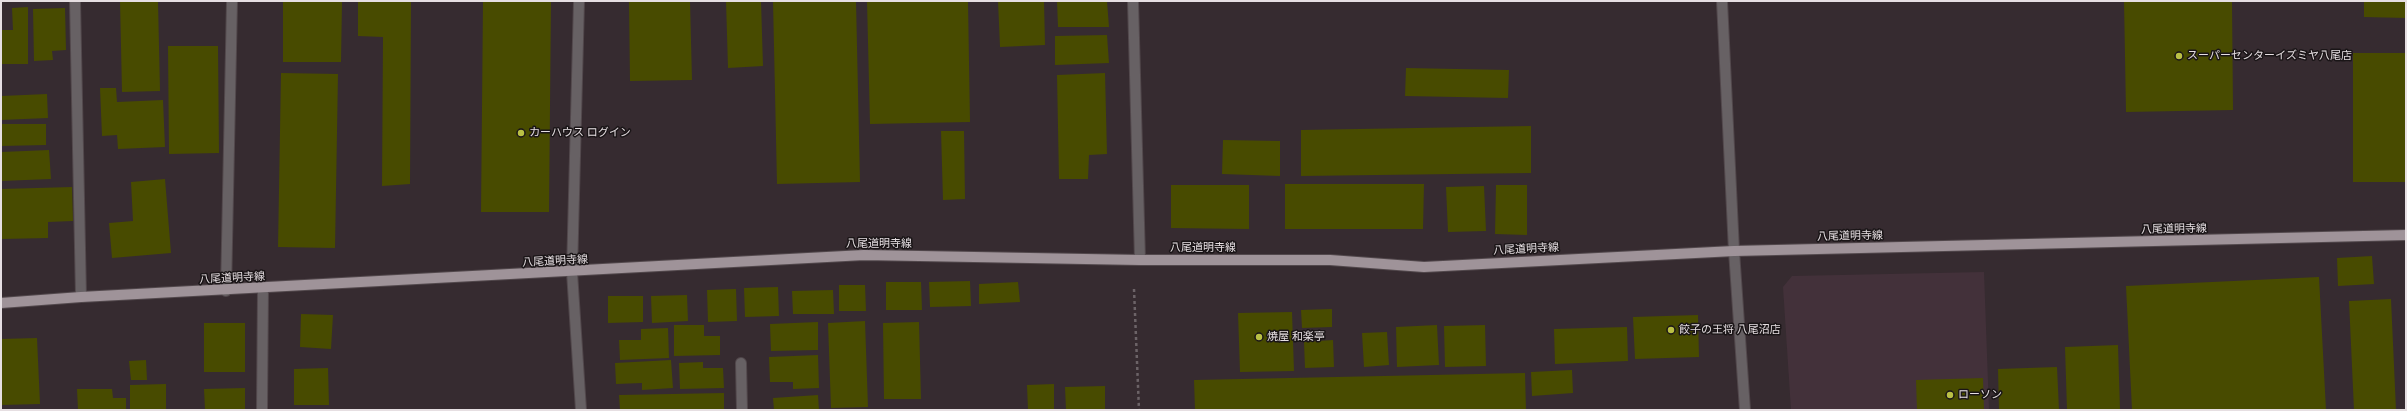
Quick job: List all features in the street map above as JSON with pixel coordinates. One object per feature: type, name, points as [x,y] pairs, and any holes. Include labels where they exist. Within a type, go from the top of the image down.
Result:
[{"type":"main road","name":"八尾道明寺線","points":[[1,304],[81,297],[226,291],[864,255],[1140,260],[1330,260],[1424,267],[1734,251],[2406,235]]},
{"type":"street","points":[[75,1],[81,297]]},
{"type":"street","points":[[226,291],[232,1]]},
{"type":"street","points":[[579,1],[572,272],[581,410]]},
{"type":"street","points":[[1133,1],[1140,260]]},
{"type":"street","points":[[1722,1],[1734,251],[1745,410]]},
{"type":"street","points":[[262,410],[264,288]]},
{"type":"street","points":[[741,363],[742,410]]},
{"type":"path","points":[[1134,289],[1139,410]]},
{"type":"shaded area","points":[[1984,272],[1989,410],[1791,410],[1783,287],[1792,276]]},
{"type":"building","points":[[120,1],[158,1],[160,91],[122,92]]},
{"type":"building","points":[[358,1],[411,1],[410,184],[382,186],[383,37],[358,36]]},
{"type":"building","points":[[483,1],[551,1],[549,212],[481,212]]},
{"type":"building","points":[[629,1],[690,1],[692,80],[630,81]]},
{"type":"building","points":[[726,1],[761,1],[763,66],[728,68]]},
{"type":"building","points":[[773,1],[856,1],[860,182],[777,184]]},
{"type":"building","points":[[867,1],[968,1],[970,122],[870,124]]},
{"type":"building","points":[[998,1],[1044,1],[1045,45],[1000,47]]},
{"type":"building","points":[[1057,1],[1107,1],[1109,27],[1058,27]]},
{"type":"building","name":"スーパーセンターイズミヤ八尾店","points":[[2124,1],[2232,1],[2233,110],[2126,112]]},
{"type":"building","points":[[2364,1],[2406,1],[2406,18],[2364,17]]},
{"type":"building","points":[[283,2],[342,2],[341,62],[283,62]]},
{"type":"building","points":[[28,7],[28,64],[1,64],[1,30],[13,30],[12,8]]},
{"type":"building","points":[[65,8],[66,50],[52,51],[53,60],[34,61],[33,9]]},
{"type":"building","points":[[1107,35],[1109,63],[1055,65],[1055,36]]},
{"type":"building","points":[[168,46],[218,46],[219,153],[169,154]]},
{"type":"building","points":[[2353,53],[2406,53],[2406,182],[2353,182]]},
{"type":"building","points":[[1406,68],[1509,70],[1508,98],[1405,96]]},
{"type":"building","points":[[281,73],[338,74],[335,248],[278,247]]},
{"type":"building","points":[[1105,73],[1107,154],[1089,155],[1088,179],[1059,179],[1057,75]]},
{"type":"building","points":[[100,88],[116,88],[117,102],[163,100],[165,147],[118,149],[117,135],[102,136]]},
{"type":"building","points":[[47,94],[48,118],[1,120],[1,96]]},
{"type":"building","points":[[1,124],[46,124],[46,145],[1,146]]},
{"type":"building","points":[[1531,126],[1531,173],[1301,176],[1301,130]]},
{"type":"building","points":[[941,131],[964,131],[965,199],[943,200]]},
{"type":"building","points":[[1223,140],[1280,141],[1280,176],[1222,174]]},
{"type":"building","points":[[49,150],[51,179],[1,181],[1,152]]},
{"type":"building","points":[[165,179],[171,253],[112,258],[109,223],[133,221],[131,182]]},
{"type":"building","points":[[1285,184],[1424,184],[1423,229],[1285,229]]},
{"type":"building","points":[[1171,185],[1249,185],[1249,229],[1171,228]]},
{"type":"building","points":[[1496,185],[1527,185],[1527,235],[1495,234]]},
{"type":"building","points":[[1484,186],[1486,231],[1448,232],[1446,187]]},
{"type":"building","points":[[72,187],[73,221],[48,222],[48,238],[2,239],[1,189]]},
{"type":"building","points":[[2372,256],[2374,284],[2338,286],[2337,258]]},
{"type":"building","points":[[2319,277],[2326,410],[2132,410],[2126,286]]},
{"type":"building","points":[[970,281],[971,306],[930,307],[929,282]]},
{"type":"building","points":[[886,282],[921,282],[922,310],[886,310]]},
{"type":"building","points":[[1018,282],[1020,302],[979,304],[979,284]]},
{"type":"building","points":[[839,285],[865,285],[866,311],[839,311]]},
{"type":"building","points":[[778,287],[779,316],[745,317],[744,288]]},
{"type":"building","points":[[736,289],[737,321],[708,322],[707,290]]},
{"type":"building","points":[[833,290],[834,314],[793,314],[792,291]]},
{"type":"building","points":[[687,295],[688,321],[652,323],[651,296]]},
{"type":"building","points":[[608,296],[643,296],[643,322],[608,323]]},
{"type":"building","points":[[2391,299],[2396,410],[2354,410],[2349,301]]},
{"type":"building","points":[[1332,309],[1332,327],[1302,328],[1301,310]]},
{"type":"building","points":[[1292,312],[1294,371],[1240,372],[1238,313]]},
{"type":"building","points":[[301,314],[333,315],[331,349],[300,347]]},
{"type":"building","points":[[1698,315],[1699,357],[1635,359],[1633,317]]},
{"type":"building","points":[[865,321],[868,407],[831,408],[828,323]]},
{"type":"building","points":[[818,322],[818,350],[771,351],[770,324]]},
{"type":"building","points":[[919,322],[921,399],[884,399],[883,323]]},
{"type":"building","points":[[204,323],[245,323],[245,372],[204,372]]},
{"type":"building","points":[[674,325],[704,325],[704,336],[720,336],[720,355],[674,356]]},
{"type":"building","points":[[1437,325],[1439,365],[1397,367],[1396,327]]},
{"type":"building","points":[[1485,325],[1486,366],[1445,367],[1444,326]]},
{"type":"building","points":[[1627,327],[1628,361],[1555,364],[1554,329]]},
{"type":"building","points":[[668,328],[669,358],[620,360],[619,340],[641,340],[641,329]]},
{"type":"building","points":[[1387,332],[1389,365],[1364,367],[1362,333]]},
{"type":"building","points":[[37,338],[40,404],[1,405],[1,339]]},
{"type":"building","points":[[1333,340],[1334,367],[1305,368],[1304,342]]},
{"type":"building","points":[[2118,345],[2120,410],[2067,410],[2065,347]]},
{"type":"building","points":[[818,355],[819,388],[793,389],[793,382],[770,382],[769,357]]},
{"type":"building","points":[[146,360],[147,380],[131,380],[129,361]]},
{"type":"building","points":[[671,360],[673,388],[642,390],[642,383],[616,384],[615,363]]},
{"type":"building","points":[[703,362],[703,368],[723,368],[724,388],[680,389],[679,363]]},
{"type":"building","points":[[2057,367],[2059,410],[1999,410],[1998,369]]},
{"type":"building","points":[[328,368],[329,405],[294,405],[294,369]]},
{"type":"building","points":[[1572,370],[1573,393],[1532,396],[1531,372]]},
{"type":"building","points":[[1525,373],[1526,410],[1195,410],[1194,380]]},
{"type":"building","name":"ローソン","points":[[1983,378],[1984,410],[1917,410],[1916,380]]},
{"type":"building","points":[[166,384],[166,410],[130,410],[130,385]]},
{"type":"building","points":[[1054,384],[1054,410],[1028,410],[1027,385]]},
{"type":"building","points":[[1105,386],[1105,410],[1066,410],[1065,387]]},
{"type":"building","points":[[245,388],[245,410],[205,410],[204,389]]},
{"type":"building","points":[[77,389],[112,389],[113,398],[126,398],[126,410],[78,410]]},
{"type":"building","points":[[724,393],[724,410],[620,410],[619,395]]},
{"type":"building","points":[[818,395],[819,410],[774,410],[773,398]]},
{"type":"place","name":"スーパーセンターイズミヤ八尾店","points":[[2179,56]]},
{"type":"place","name":"カーハウス ログイン","points":[[521,133]]},
{"type":"place","name":"餃子の王将 八尾沼店","points":[[1671,330]]},
{"type":"place","name":"焼屋 和楽亭","points":[[1259,337]]},
{"type":"place","name":"ローソン","points":[[1950,395]]}]
